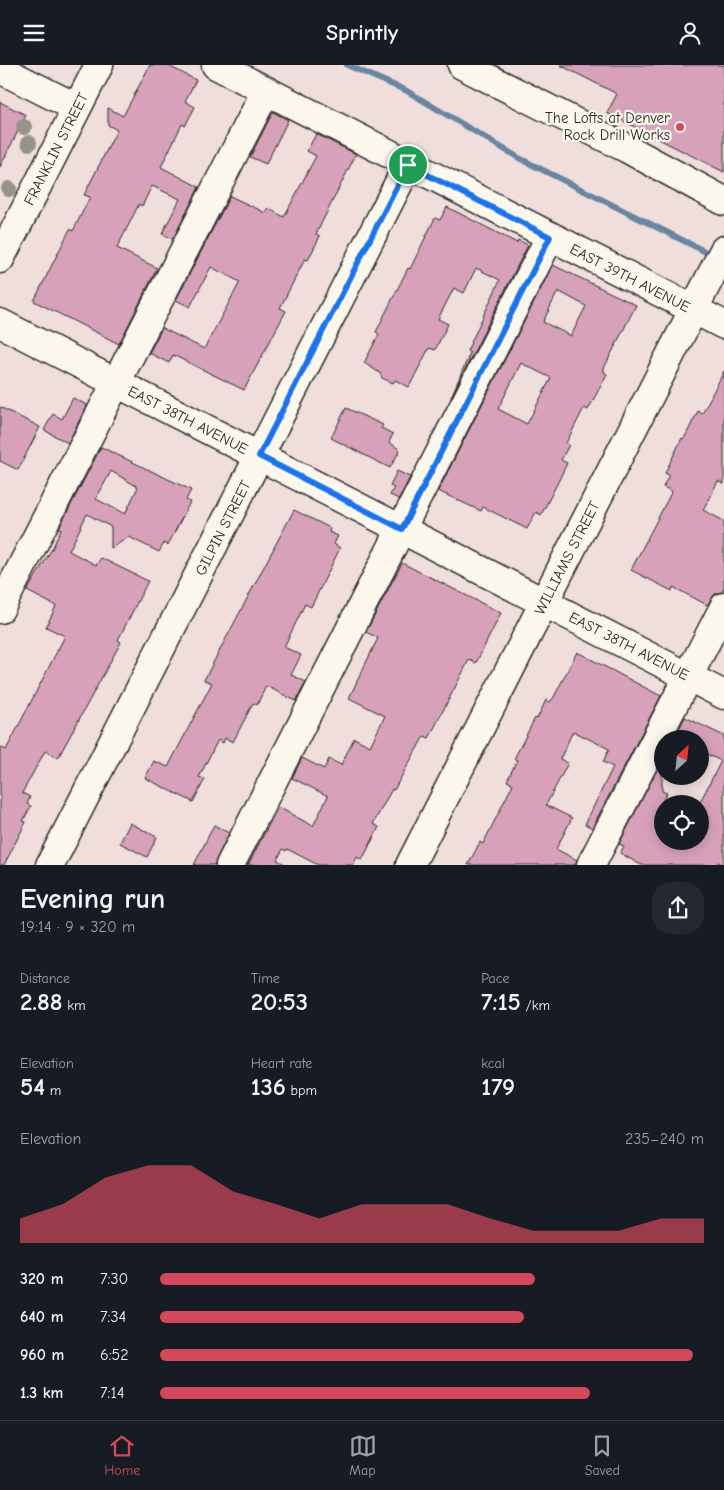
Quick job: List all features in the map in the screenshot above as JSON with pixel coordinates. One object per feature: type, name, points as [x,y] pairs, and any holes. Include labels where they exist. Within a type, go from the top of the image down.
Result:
[{"type":"street","name":"FRANKLIN STREET","points":[[0,259],[99,65]]},
{"type":"street","name":"EAST 39TH AVENUE","points":[[216,65],[408,165],[724,325]]},
{"type":"street","points":[[462,65],[628,149],[724,201]]},
{"type":"street","points":[[0,69],[77,108]]},
{"type":"street","points":[[0,609],[266,91]]},
{"type":"street","name":"GILPIN STREET","points":[[50,865],[408,165]]},
{"type":"street","points":[[230,865],[550,237]]},
{"type":"street","name":"WILLIAMS STREET","points":[[410,865],[724,250]]},
{"type":"street","name":"EAST 38TH AVENUE","points":[[0,323],[724,695]]},
{"type":"street","points":[[591,865],[724,607]]},
{"type":"building","points":[[150,65],[167,65],[196,80],[185,101],[195,107],[185,126],[182,124],[161,167],[199,187],[173,239],[162,234],[180,199],[152,186],[142,206],[139,204],[117,248],[157,268],[119,344],[34,301],[70,229],[73,231],[90,197],[84,195],[117,130],[108,125],[108,108],[123,116]]},
{"type":"building","name":"The Lofts at Denver Rock Drill Works","points":[[560,65],[724,65],[724,172],[607,113],[617,94]]},
{"type":"building","points":[[0,102],[26,115],[0,167]]},
{"type":"building","points":[[273,112],[288,120],[266,164],[250,157]]},
{"type":"building","points":[[316,134],[356,154],[316,234],[320,236],[308,260],[305,259],[280,308],[286,311],[244,390],[173,355],[169,363],[149,353],[162,328],[204,349],[240,282],[211,267],[190,307],[176,300],[230,196],[266,213],[268,208],[284,217],[316,156],[307,151]]},
{"type":"building","points":[[447,207],[517,243],[518,240],[528,245],[451,397],[470,353],[467,351],[500,280],[476,268],[464,293],[454,288],[438,319],[448,324],[435,350],[429,348],[409,387],[395,380],[393,383],[382,378],[380,373],[364,363],[379,334],[376,332],[408,268],[410,269],[435,218],[440,220]]},
{"type":"building","points":[[553,265],[636,305],[604,368],[604,372],[607,374],[588,410],[584,408],[566,443],[569,445],[561,460],[567,463],[558,482],[541,515],[536,512],[527,529],[483,507],[481,511],[438,491]],"holes":[[[558,291],[586,306],[571,336],[543,322]],[[521,363],[551,378],[527,424],[498,409]]]},
{"type":"building","points":[[724,371],[724,484],[718,481],[703,510],[724,521],[724,588],[722,592],[715,594],[707,605],[673,587],[672,591],[631,570],[672,491],[663,487],[669,475],[665,473],[682,438],[684,439],[698,411],[702,414]]},
{"type":"building","points":[[73,398],[87,405],[68,443],[44,430],[53,414],[62,419]]},
{"type":"building","points":[[0,407],[40,427],[18,470],[0,461]]},
{"type":"building","points":[[346,408],[383,425],[381,428],[393,434],[389,442],[400,450],[390,468],[331,438]]},
{"type":"building","points":[[101,447],[191,490],[186,500],[190,502],[168,545],[164,543],[159,552],[129,537],[111,548],[111,527],[87,514],[69,551],[96,565],[101,558],[148,581],[118,640],[121,642],[58,758],[45,751],[22,793],[30,797],[27,804],[31,806],[23,821],[26,822],[4,865],[0,865],[0,747],[6,750],[65,636],[46,627],[56,606],[27,591],[53,547],[61,529],[59,528]],"holes":[[[111,471],[138,487],[125,514],[96,499]]]},
{"type":"building","points":[[397,471],[410,477],[399,499],[390,495],[394,488],[390,486]]},
{"type":"building","points":[[294,510],[330,528],[329,532],[338,536],[334,544],[340,548],[311,607],[305,604],[284,647],[301,655],[291,675],[306,682],[296,701],[266,686],[257,705],[253,703],[233,742],[225,738],[223,743],[218,740],[199,777],[205,779],[193,802],[145,778],[154,761],[168,767],[212,683],[204,680]]},
{"type":"building","points":[[402,563],[501,613],[476,663],[469,660],[429,738],[424,736],[394,790],[392,789],[373,824],[379,827],[362,860],[357,857],[353,865],[318,865],[287,849],[286,851],[283,849],[277,860],[287,865],[248,865],[278,807],[313,826],[328,796],[292,778],[302,758],[324,769],[329,759],[341,765],[354,738],[370,746],[385,716],[349,698],[378,638],[366,632]]},
{"type":"building","points":[[577,652],[661,696],[592,828],[585,824],[613,767],[603,762],[609,749],[573,731],[560,759],[568,763],[546,805],[572,818],[556,849],[577,860],[575,865],[468,865],[480,842],[483,844],[513,784],[507,781],[517,760],[514,759],[546,700],[550,702],[554,697]]},
{"type":"building","points":[[685,717],[724,736],[724,865],[718,862],[716,865],[641,865],[620,853],[624,846],[619,844],[654,776],[654,785],[662,785],[662,791],[667,793],[666,795],[654,795],[654,850],[709,850],[709,795],[704,795],[721,761],[709,755],[709,730],[678,730]]},
{"type":"building","points":[[130,823],[157,837],[147,857],[120,843]]},
{"type":"building","points":[[214,825],[229,833],[214,865],[194,865]]},
{"type":"waterway","points":[[347,65],[407,91],[519,158],[714,256]]},
{"type":"place","name":"The Lofts at Denver Rock Drill Works","points":[[680,127]]},
{"type":"route","points":[[408,165],[550,237],[402,529],[259,456],[408,165]]}]
